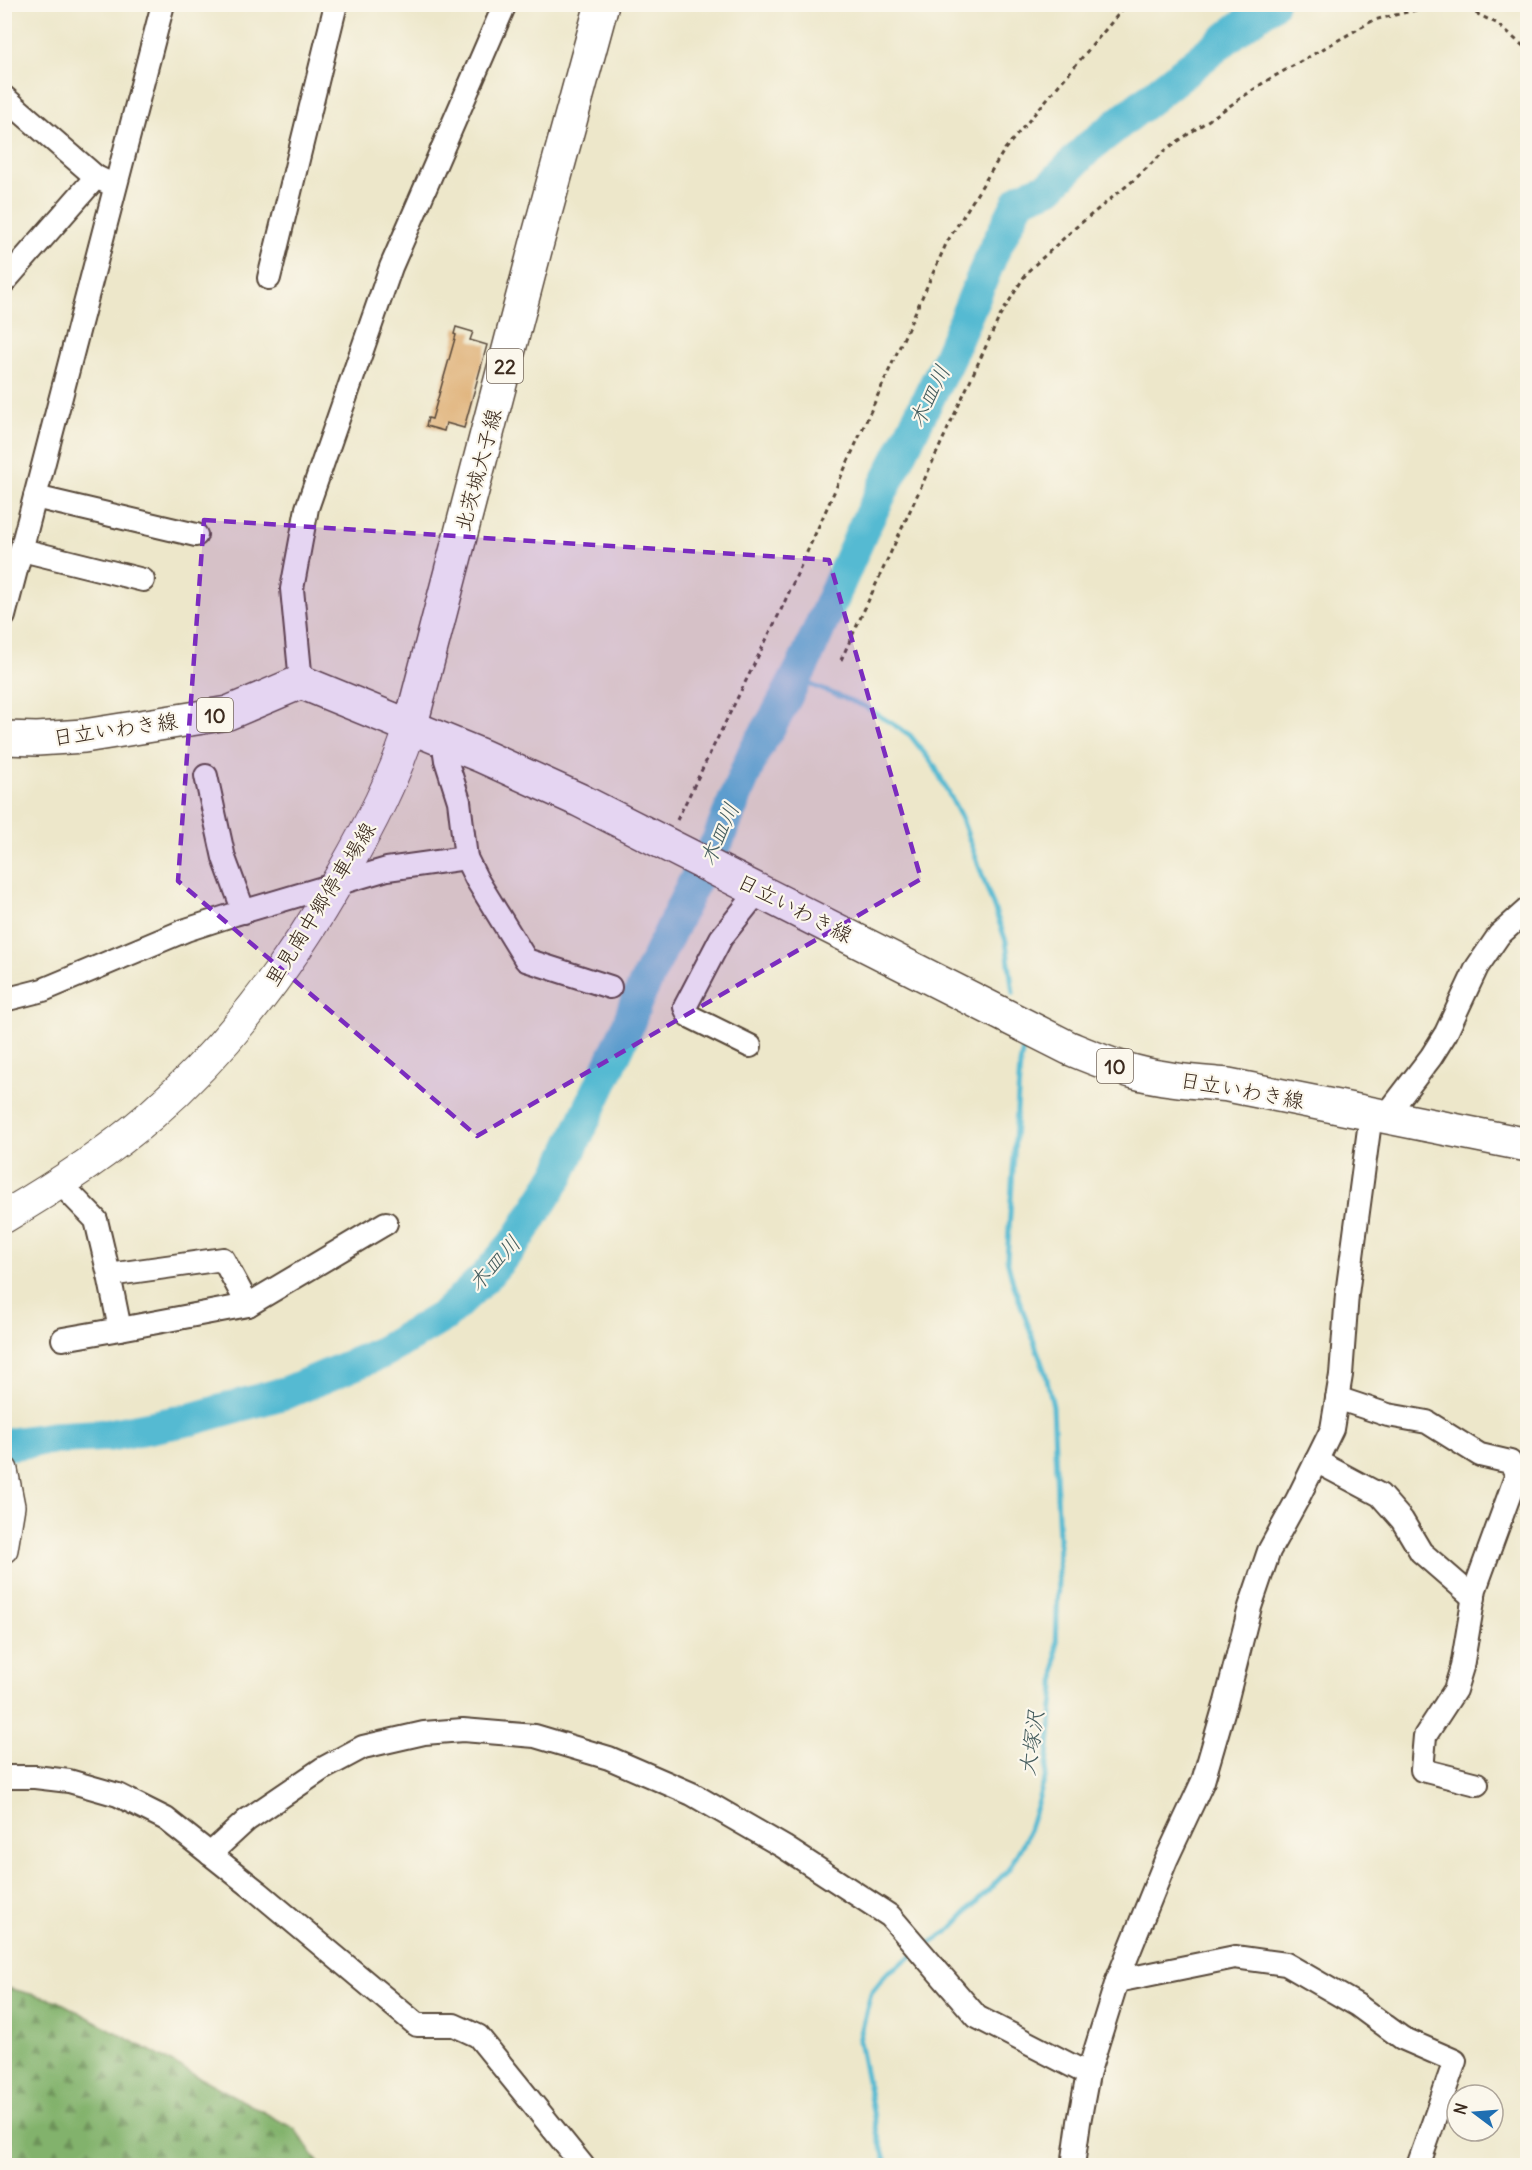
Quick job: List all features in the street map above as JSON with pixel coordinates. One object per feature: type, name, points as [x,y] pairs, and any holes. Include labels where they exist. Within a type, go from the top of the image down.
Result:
[{"type":"main road","name":"北茨城大子線","points":[[410,728],[602,4]]},
{"type":"main road","name":"日立いわき線","points":[[4,738],[37,739],[84,736],[228,713],[301,682],[443,740],[579,800],[749,884],[1069,1048],[1102,1062],[1137,1072],[1179,1080],[1228,1085],[1527,1145]]},
{"type":"main road","name":"里見南中郷停車場線","points":[[4,1217],[60,1183],[149,1117],[211,1057],[265,993],[309,931],[379,809],[410,728]]},
{"type":"street","points":[[4,616],[35,497],[105,182],[163,4]]},
{"type":"street","points":[[269,278],[336,4]]},
{"type":"street","points":[[301,682],[292,589],[308,508],[391,267],[505,4]]},
{"type":"street","points":[[4,97],[105,182]]},
{"type":"street","points":[[4,282],[105,182]]},
{"type":"street","points":[[35,497],[196,535]]},
{"type":"street","points":[[22,549],[143,580]]},
{"type":"street","points":[[443,740],[446,760],[459,801],[466,858],[526,960],[610,987]]},
{"type":"street","points":[[206,776],[224,858],[244,912]]},
{"type":"street","points":[[4,1000],[43,990],[186,930],[244,912],[387,869],[466,858]]},
{"type":"street","points":[[749,884],[685,1007],[689,1016],[750,1046]]},
{"type":"street","points":[[1073,2166],[1088,2074],[1117,1981],[1166,1860],[1203,1781],[1227,1702],[1250,1607],[1269,1551],[1332,1429],[1347,1294],[1378,1115],[1431,1057],[1446,1033],[1477,967],[1498,934],[1527,909]]},
{"type":"street","points":[[60,1183],[96,1220],[120,1329]]},
{"type":"street","points":[[63,1340],[248,1305],[386,1223]]},
{"type":"street","points":[[109,1275],[223,1259],[248,1305]]},
{"type":"street","points":[[1337,1398],[1388,1415],[1427,1422],[1480,1455],[1510,1462],[1517,1474],[1475,1589],[1462,1667],[1455,1690],[1425,1736],[1422,1770],[1478,1784]]},
{"type":"street","points":[[1316,1461],[1380,1495],[1402,1520],[1421,1552],[1474,1598]]},
{"type":"street","points":[[4,1470],[11,1506],[4,1549]]},
{"type":"street","points":[[210,1854],[247,1820],[322,1769],[363,1747],[424,1733],[464,1730],[535,1736],[609,1758],[692,1794],[784,1847],[890,1916],[977,2017],[1088,2074]]},
{"type":"street","points":[[4,1778],[35,1777],[69,1781],[118,1795],[166,1819],[379,1991],[417,2025],[454,2025],[478,2036],[583,2166]]},
{"type":"street","points":[[1117,1981],[1235,1957],[1286,1964],[1357,2005],[1402,2038],[1455,2061],[1418,2166]]},
{"type":"path","points":[[672,846],[947,242],[1005,148],[1127,4]]},
{"type":"path","points":[[841,660],[999,318],[1027,272],[1075,228],[1135,179],[1168,148],[1266,81],[1374,20],[1441,4],[1469,10],[1496,23],[1527,50]]},
{"type":"highlighted area","points":[[204,520],[829,560],[921,879],[477,1136],[178,881]]},
{"type":"green space","points":[[4,1987],[58,2001],[295,2129],[320,2165],[5,2165]]},
{"type":"building","points":[[456,327],[473,332],[470,340],[487,345],[464,428],[446,423],[444,431],[426,426],[428,418],[432,419],[456,335],[454,334]]},
{"type":"waterway","name":"木皿川","points":[[4,1445],[53,1438],[110,1435],[192,1419],[288,1392],[383,1352],[444,1316],[486,1276],[517,1240],[559,1174],[627,1028],[636,1002],[692,886],[718,840],[753,754],[804,663],[864,527],[948,359],[993,252],[1019,201],[1050,187],[1089,147],[1272,4]]},
{"type":"waterway","points":[[796,679],[864,706],[910,735],[935,767],[962,819],[1006,941],[1013,993]]},
{"type":"waterway","name":"大塚沢","points":[[924,1947],[949,1931],[1008,1870],[1026,1838],[1046,1775],[1055,1688],[1059,1539],[1053,1406],[1046,1375],[1013,1283],[1007,1259],[1020,1065],[1024,1043]]},
{"type":"waterway","name":"大塚沢","points":[[887,2166],[877,2132],[859,2041],[871,1993],[887,1973],[916,1953]]}]
